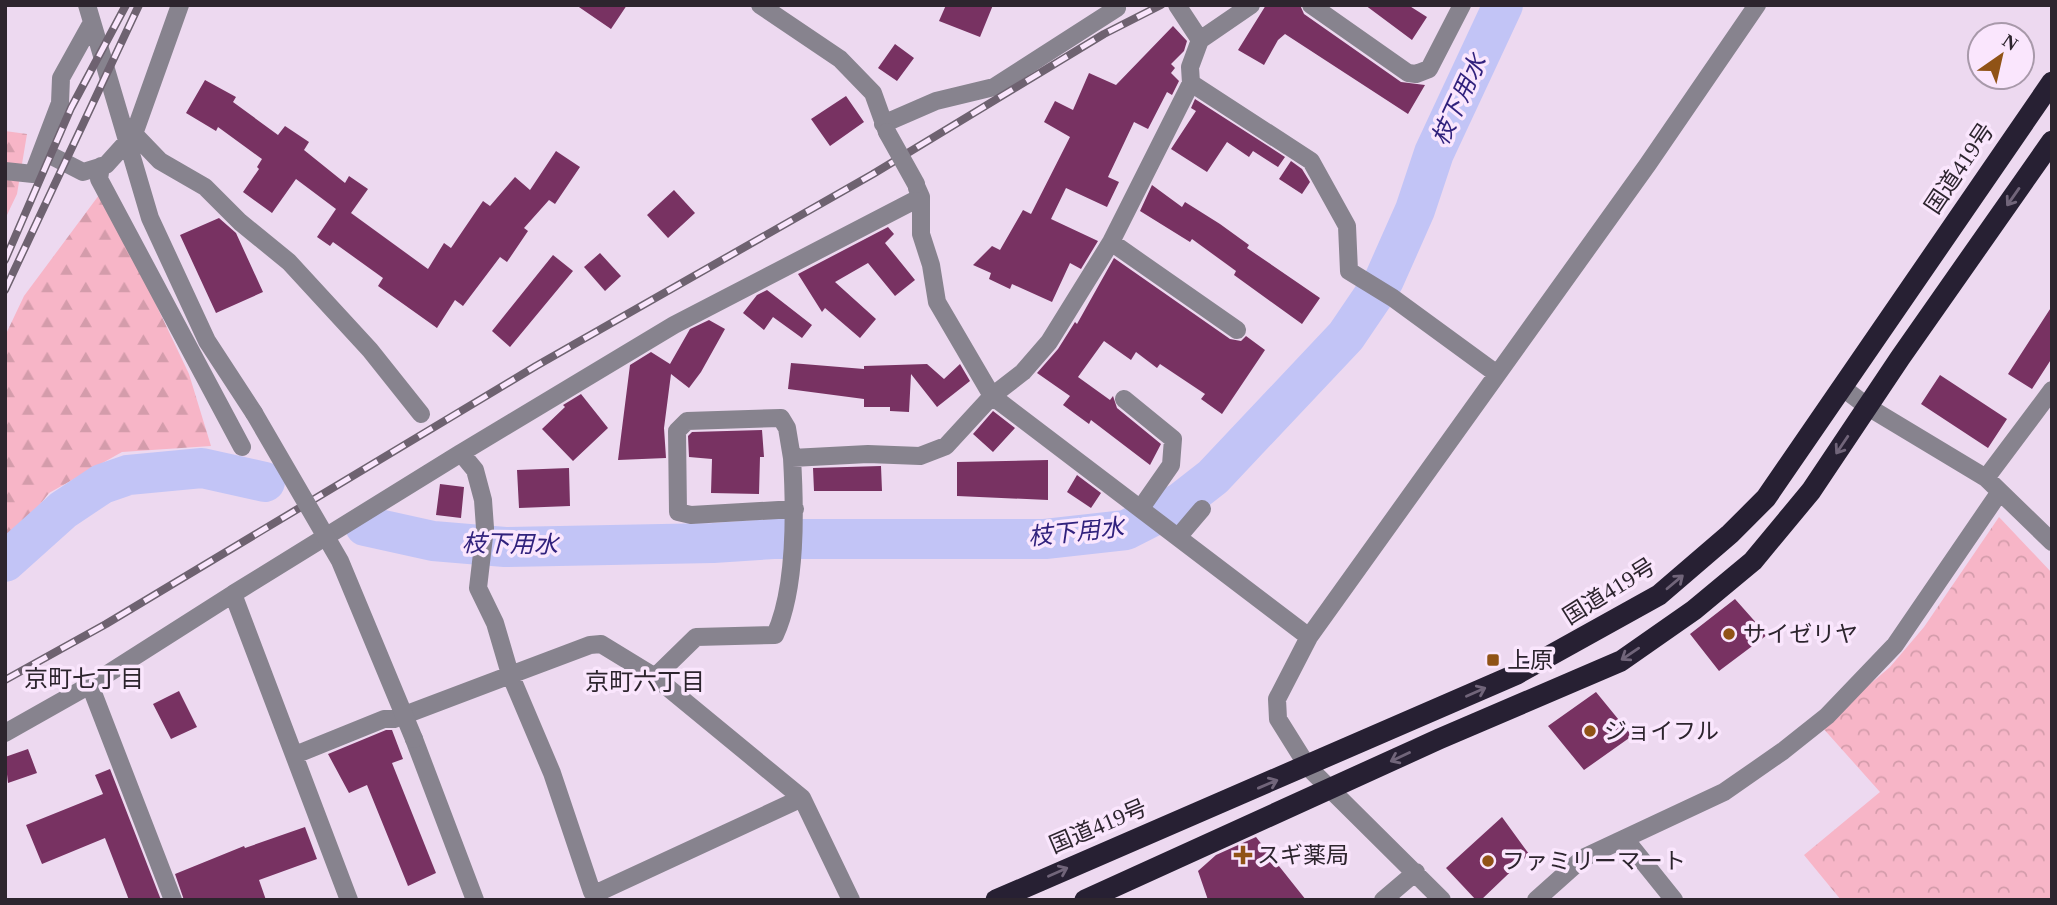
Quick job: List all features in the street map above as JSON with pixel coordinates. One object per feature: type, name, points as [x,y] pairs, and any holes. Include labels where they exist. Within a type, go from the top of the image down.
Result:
[{"type":"highway","name":"国道419号","points":[[996,900],[1308,767],[1517,674],[1659,595],[1730,534],[1766,498],[2052,82]]},
{"type":"highway","points":[[1085,900],[1439,739],[1620,661],[1694,610],[1762,551],[1811,491],[2052,141]]},
{"type":"street","points":[[87,5],[130,137],[150,218],[207,341],[254,413],[340,561],[414,739],[475,900]]},
{"type":"street","points":[[42,151],[83,172],[101,166],[130,137],[180,5]]},
{"type":"street","points":[[760,5],[839,59],[873,93],[885,128],[918,191],[921,234],[931,265],[937,302],[992,396],[1177,534],[1309,637]]},
{"type":"street","points":[[1177,5],[1200,40]]},
{"type":"street","points":[[792,458],[868,454],[920,456],[946,446],[992,396],[1023,372],[1049,342],[1111,242],[1191,83],[1190,67],[1200,40],[1251,5]]},
{"type":"street","points":[[1311,5],[1408,73],[1416,74],[1429,69],[1462,5]]},
{"type":"street","points":[[1442,900],[1308,767],[1278,719],[1278,699],[1309,637],[1757,5]]},
{"type":"street","points":[[885,128],[936,101],[994,87],[1118,6]]},
{"type":"street","points":[[5,171],[33,174],[60,103],[61,78],[91,24]]},
{"type":"street","points":[[1191,83],[1311,161],[1347,226],[1349,271],[1393,298],[1497,374]]},
{"type":"street","points":[[130,137],[160,161],[205,187],[240,222],[289,262],[370,350],[421,414]]},
{"type":"street","points":[[101,166],[99,179],[242,447]]},
{"type":"street","points":[[5,733],[90,685],[461,453],[674,325],[918,191]]},
{"type":"street","points":[[1111,242],[1237,330]]},
{"type":"street","points":[[1843,388],[1868,407],[1986,478],[2052,542]]},
{"type":"street","points":[[1986,478],[2052,390]]},
{"type":"street","points":[[1124,400],[1173,439],[1171,465],[1141,508]]},
{"type":"street","points":[[655,677],[696,638],[775,635],[792,556],[795,514],[792,458],[787,428],[780,418],[687,421],[677,430],[678,512],[691,515],[795,514]]},
{"type":"street","points":[[461,453],[475,470],[483,500],[485,528],[478,588],[495,622],[510,674],[552,773],[592,892],[599,892],[802,798]]},
{"type":"street","points":[[1536,900],[1583,858],[1724,792],[1827,716],[1895,645],[1999,493]]},
{"type":"street","points":[[1177,534],[1202,509]]},
{"type":"street","points":[[233,594],[349,900]]},
{"type":"street","points":[[295,755],[510,674],[590,645],[601,644],[655,677],[802,798],[851,900]]},
{"type":"street","points":[[90,685],[173,900]]},
{"type":"street","points":[[1625,839],[1674,900]]},
{"type":"street","points":[[1383,900],[1416,872]]},
{"type":"green space","points":[[5,131],[27,134],[17,194],[5,219]]},
{"type":"green space","points":[[102,191],[189,374],[211,446],[122,452],[49,493],[5,549],[5,336],[24,296]]},
{"type":"green space","points":[[1999,517],[2052,573],[2052,900],[1841,900],[1804,855],[1880,792],[1821,726],[1890,667],[1924,627]]},
{"type":"building","points":[[576,5],[627,5],[611,29]]},
{"type":"building","points":[[946,5],[993,5],[980,37],[939,21]]},
{"type":"building","points":[[1266,5],[1300,5],[1304,14],[1401,82],[1425,85],[1408,114],[1285,34],[1278,40],[1264,65],[1238,50]]},
{"type":"building","points":[[1365,5],[1408,5],[1427,17],[1412,40]]},
{"type":"building","points":[[1173,26],[1187,41],[1184,51],[1171,64],[1175,68],[1171,73],[1179,81],[1172,95],[1167,92],[1148,129],[1134,122],[1108,177],[1119,182],[1107,207],[1066,188],[1051,219],[1098,241],[1081,269],[1070,263],[1052,302],[1012,284],[1010,289],[989,279],[991,273],[973,265],[992,246],[1000,250],[1023,210],[1031,214],[1070,137],[1044,122],[1055,101],[1073,110],[1089,73],[1116,85]]},
{"type":"building","points":[[895,44],[914,58],[897,81],[878,68]]},
{"type":"building","points":[[205,80],[236,97],[233,102],[278,135],[285,126],[309,142],[304,150],[345,183],[349,176],[368,189],[351,213],[428,269],[444,243],[451,248],[483,201],[490,206],[515,177],[530,190],[556,151],[580,167],[555,204],[549,200],[524,228],[528,231],[507,262],[500,257],[463,306],[455,300],[437,328],[378,286],[383,278],[333,242],[330,246],[317,237],[336,209],[296,179],[272,213],[243,192],[259,169],[257,167],[262,159],[218,127],[216,131],[186,113]]},
{"type":"building","points":[[846,96],[864,122],[830,146],[811,119]]},
{"type":"building","points":[[1195,99],[1285,157],[1278,167],[1253,151],[1249,157],[1227,142],[1207,172],[1171,149],[1196,111],[1191,108]]},
{"type":"building","points":[[1291,161],[1302,169],[1310,182],[1302,194],[1279,179]]},
{"type":"building","points":[[1152,185],[1182,207],[1185,202],[1220,224],[1249,245],[1247,248],[1320,298],[1302,324],[1234,275],[1236,271],[1192,239],[1190,242],[1140,211]]},
{"type":"building","points":[[674,190],[695,213],[668,238],[647,215]]},
{"type":"building","points":[[219,218],[236,233],[263,292],[216,313],[180,235]]},
{"type":"building","points":[[888,227],[894,234],[885,243],[915,280],[895,296],[868,263],[835,282],[876,319],[860,338],[825,308],[822,312],[798,274]]},
{"type":"building","points":[[600,253],[621,276],[605,291],[584,267]]},
{"type":"building","points":[[553,255],[573,271],[510,347],[492,331]]},
{"type":"building","points":[[1114,258],[1230,339],[1241,341],[1246,336],[1265,350],[1222,414],[1201,399],[1205,394],[1160,364],[1157,368],[1136,352],[1131,360],[1104,341],[1078,377],[1110,400],[1113,396],[1117,408],[1161,444],[1150,465],[1091,420],[1089,424],[1063,405],[1070,396],[1037,373],[1058,349],[1075,322],[1077,324]]},
{"type":"building","points":[[767,290],[812,325],[802,338],[773,317],[764,330],[743,313],[757,295]]},
{"type":"building","points":[[2052,306],[2052,358],[2032,389],[2008,374]]},
{"type":"building","points":[[709,320],[725,329],[701,372],[689,388],[671,374],[664,428],[666,458],[618,460],[630,365],[651,352],[670,364],[690,329]]},
{"type":"building","points":[[791,363],[864,369],[864,366],[927,364],[944,379],[960,364],[970,381],[937,407],[911,374],[909,412],[890,411],[890,407],[864,407],[864,399],[788,389]]},
{"type":"building","points":[[1940,375],[2007,419],[1988,448],[1921,404]]},
{"type":"building","points":[[581,394],[608,428],[573,461],[542,429],[565,407],[563,405]]},
{"type":"building","points":[[993,411],[1015,428],[993,452],[973,434]]},
{"type":"building","points":[[762,430],[764,457],[760,457],[759,494],[711,493],[712,459],[689,457],[688,436],[692,432]]},
{"type":"building","points":[[1048,460],[1048,500],[957,496],[957,462]]},
{"type":"building","points":[[881,466],[882,491],[814,491],[813,468]]},
{"type":"building","points":[[569,468],[570,506],[519,508],[517,470]]},
{"type":"building","points":[[1077,475],[1101,493],[1091,508],[1067,492]]},
{"type":"building","points":[[440,484],[464,487],[461,518],[436,515]]},
{"type":"building","name":"サイゼリヤ","points":[[1735,599],[1767,635],[1719,671],[1690,634]]},
{"type":"building","points":[[179,691],[197,727],[171,739],[153,704]]},
{"type":"building","name":"ジョイフル","points":[[1596,692],[1632,736],[1584,770],[1548,726]]},
{"type":"building","points":[[386,730],[392,730],[403,759],[392,763],[436,873],[408,886],[367,785],[349,793],[328,754]]},
{"type":"building","points":[[28,749],[37,773],[8,783],[5,757]]},
{"type":"building","points":[[110,769],[161,900],[129,900],[105,838],[42,864],[26,825],[103,794],[95,775]]},
{"type":"building","name":"ファミリーマート","points":[[1502,817],[1529,854],[1481,900],[1476,900],[1446,868]]},
{"type":"building","points":[[305,827],[317,859],[259,880],[266,900],[184,900],[175,874],[244,846],[245,848]]},
{"type":"building","name":"スギ薬局","points":[[1256,837],[1306,900],[1208,900],[1198,871],[1216,855]]},
{"type":"waterway","name":"枝下用水","points":[[365,526],[433,541],[505,547],[713,543],[773,539],[1045,539],[1126,530],[1181,502],[1213,477],[1346,336],[1384,280],[1415,210],[1434,153],[1503,5]]},
{"type":"waterway","name":"枝下用水","points":[[5,562],[63,510],[102,484],[128,475],[202,468],[265,482]]},
{"type":"railway","points":[[5,260],[71,108],[126,5]]},
{"type":"railway","points":[[5,290],[139,5]]},
{"type":"railway","points":[[5,680],[106,624],[536,366],[873,174],[1104,34],[1161,5]]},
{"type":"place","name":"サイゼリヤ","points":[[1729,634]]},
{"type":"place","name":"上原","points":[[1493,660]]},
{"type":"place","name":"ジョイフル","points":[[1590,731]]},
{"type":"place","name":"スギ薬局","points":[[1243,855]]},
{"type":"place","name":"ファミリーマート","points":[[1488,861]]},
{"type":"district","name":"京町七丁目","points":[[84,679]]},
{"type":"district","name":"京町六丁目","points":[[645,682]]}]
